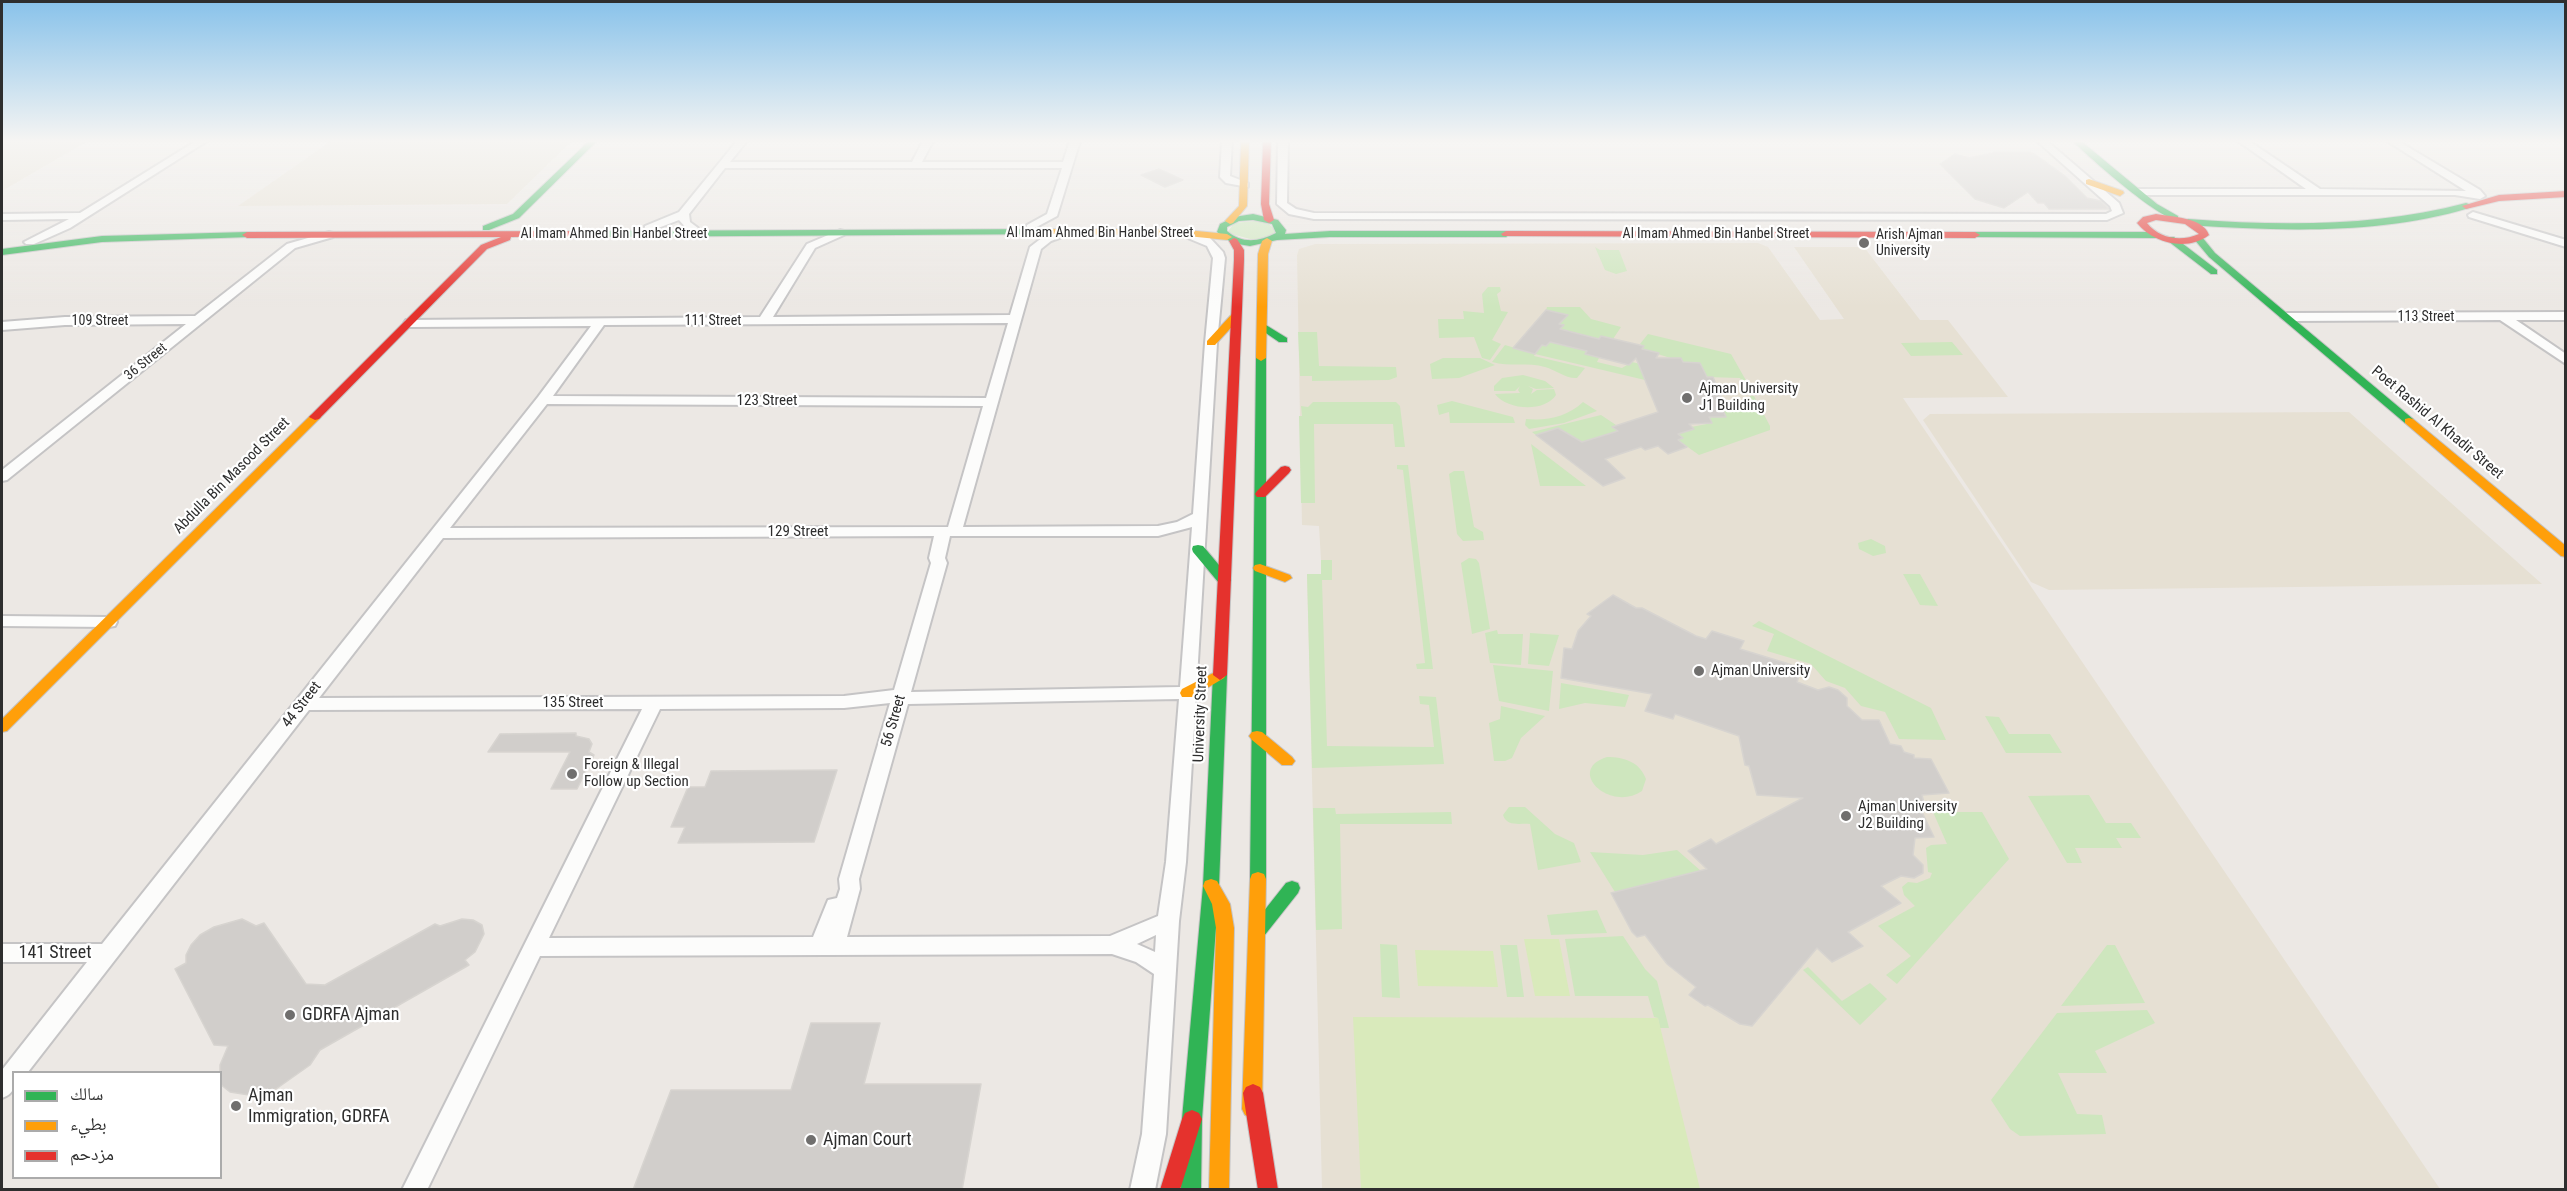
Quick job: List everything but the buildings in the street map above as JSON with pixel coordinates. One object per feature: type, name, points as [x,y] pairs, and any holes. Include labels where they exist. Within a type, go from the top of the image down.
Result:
[{"type":"street","points":[[30,242],[66,226],[114,197]]},
{"type":"street","points":[[521,226],[546,197]]},
{"type":"street","points":[[649,228],[683,214],[697,197]]},
{"type":"street","points":[[1058,197],[1052,216],[1026,230],[1036,247],[1047,238],[1068,229]]},
{"type":"street","points":[[1229,231],[1243,206],[1243,197]]},
{"type":"street","points":[[1251,1168],[1258,931],[1257,736],[1262,494],[1263,254],[1271,239],[1281,230],[1265,209],[1265,197]]},
{"type":"street","points":[[1282,197],[1282,204],[1286,209],[1304,215],[1423,222],[1636,217],[2071,218],[2107,217],[2118,213],[2115,205],[2105,197]]},
{"type":"street","points":[[2124,197],[2138,208],[2145,228],[2156,235],[2171,239],[2228,233],[2397,232],[2431,228],[2489,208],[2518,202],[2565,200]]},
{"type":"street","points":[[2143,197],[2158,209],[2183,221],[2222,225],[2388,224],[2437,216],[2482,198]]},
{"type":"street","points":[[2476,197],[2505,197]]},
{"type":"street","points":[[683,214],[683,220],[692,228]]},
{"type":"street","points":[[2473,215],[2565,244]]},
{"type":"street","points":[[1052,216],[1068,229]]},
{"type":"street","points":[[2,217],[81,217]]},
{"type":"street","points":[[1327,217],[1352,226]]},
{"type":"street","points":[[1636,217],[1655,226]]},
{"type":"street","points":[[1965,217],[1992,225]]},
{"type":"street","name":"Al Imam Ahmed Bin Hanbel Street","points":[[1068,229],[1229,231],[1245,218],[1303,226],[1423,222],[1655,226],[2103,225],[2163,217],[2183,221]]},
{"type":"street","points":[[1734,225],[1753,218]]},
{"type":"street","points":[[2071,218],[2103,225]]},
{"type":"street","name":"Poet Rashid Al Khadir Street","points":[[2183,221],[2203,231],[2201,237],[2212,255],[2565,553]]},
{"type":"street","points":[[66,226],[65,232],[78,235]]},
{"type":"street","name":"Al Imam Ahmed Bin Hanbel Street","points":[[521,226],[797,233],[1068,229],[1229,231],[1254,243],[1271,239],[1330,234],[2156,235]]},
{"type":"street","name":"Al Imam Ahmed Bin Hanbel Street","points":[[2,252],[74,241],[130,237],[290,240],[332,234],[483,236],[521,226],[1026,230]]},
{"type":"street","name":"Al Imam Ahmed Bin Hanbel Street","points":[[2,247],[78,235],[171,229],[483,236]]},
{"type":"street","name":"University Street","points":[[1191,1190],[1192,1119],[1211,886],[1239,255],[1229,231]]},
{"type":"street","points":[[1142,1190],[1154,1134],[1168,921],[1176,862],[1202,516],[1210,343],[1218,253],[1210,243],[1177,232]]},
{"type":"street","points":[[797,233],[809,240],[811,246]]},
{"type":"street","points":[[765,321],[811,246],[840,233]]},
{"type":"street","name":"Abdulla Bin Masood Street","points":[[2,727],[410,323],[483,236]]},
{"type":"street","name":"Poet Rashid Al Khadir Street","points":[[2171,239],[2214,272],[2287,317]]},
{"type":"street","name":"36 Street","points":[[2,477],[198,320],[290,240]]},
{"type":"street","name":"56 Street","points":[[828,946],[850,890],[849,879],[939,563],[945,558],[1036,247]]},
{"type":"street","points":[[1210,343],[1236,316]]},
{"type":"street","name":"113 Street","points":[[2287,317],[2565,316]]},
{"type":"street","points":[[2504,317],[2565,360]]},
{"type":"street","name":"111 Street","points":[[410,323],[1016,319]]},
{"type":"street","name":"109 Street","points":[[2,326],[65,321],[198,320]]},
{"type":"street","name":"44 Street","points":[[15,1071],[543,400],[601,321]]},
{"type":"street","points":[[1262,325],[1283,340]]},
{"type":"street","name":"123 Street","points":[[543,400],[992,402]]},
{"type":"street","points":[[1262,494],[1285,470]]},
{"type":"street","name":"129 Street","points":[[437,533],[1158,531],[1182,526],[1202,516]]},
{"type":"street","name":"129 Street","points":[[1158,531],[1180,536],[1198,549]]},
{"type":"street","points":[[1198,549],[1224,580]]},
{"type":"street","points":[[1260,568],[1285,579]]},
{"type":"street","points":[[2,621],[112,618]]},
{"type":"street","points":[[1187,693],[1219,675]]},
{"type":"street","name":"135 Street","points":[[303,704],[844,702],[855,705],[901,699],[1187,693]]},
{"type":"street","points":[[414,1190],[654,703]]},
{"type":"street","points":[[1257,736],[1287,761]]},
{"type":"street","points":[[1211,886],[1221,904],[1226,928],[1219,1190]]},
{"type":"street","points":[[1258,931],[1292,888]]},
{"type":"street","points":[[1112,945],[1168,921]]},
{"type":"street","points":[[535,947],[1112,945],[1143,956],[1165,970]]},
{"type":"street","name":"141 Street","points":[[2,953],[108,953]]},
{"type":"street","name":"44 Street","points":[[2,1087],[12,1074]]},
{"type":"street","points":[[1253,1093],[1268,1190]]},
{"type":"street","points":[[1170,1190],[1192,1119]]},
{"type":"shaded area","points":[[251,197],[515,197],[507,204],[238,206]]},
{"type":"shaded area","name":"Ajman University","points":[[1758,243],[1768,247],[1820,320],[1844,319],[1794,247],[1864,247],[1920,320],[1948,320],[2008,397],[1903,398],[2440,1189],[1322,1189],[1307,574],[1321,574],[1321,560],[1319,526],[1302,525],[1297,255],[1299,249],[1315,244]]},
{"type":"shaded area","points":[[2349,412],[2542,584],[2049,590],[2031,582],[1923,420],[1930,414]]},
{"type":"green space","points":[[1264,220],[1278,232],[1258,241],[1227,233],[1234,223]]},
{"type":"green space","points":[[1595,247],[1600,250],[1619,250],[1627,271],[1616,274],[1605,270]]},
{"type":"green space","points":[[1488,287],[1500,287],[1501,291],[1497,294],[1501,311],[1508,312],[1492,340],[1501,344],[1490,360],[1482,358],[1474,337],[1439,338],[1438,319],[1464,319],[1463,311],[1484,313],[1482,294]]},
{"type":"green space","points":[[1547,307],[1580,307],[1591,319],[1621,327],[1613,339],[1601,336],[1599,339],[1560,329],[1563,325],[1559,324],[1567,315],[1546,310]]},
{"type":"green space","points":[[1298,332],[1317,332],[1319,366],[1396,367],[1397,377],[1389,380],[1312,381],[1312,376],[1300,376]]},
{"type":"green space","points":[[1648,334],[1731,354],[1748,384],[1743,384],[1740,378],[1707,377],[1700,363],[1683,362],[1642,349],[1644,346],[1640,344]]},
{"type":"green space","points":[[1550,342],[1587,351],[1586,354],[1599,358],[1597,362],[1622,368],[1632,362],[1649,366],[1645,380],[1535,354],[1542,345],[1546,346]]},
{"type":"green space","points":[[1952,342],[1963,355],[1911,356],[1901,343]]},
{"type":"green space","points":[[1505,345],[1535,354],[1534,356],[1585,368],[1577,378],[1573,378],[1539,366],[1492,362]]},
{"type":"green space","points":[[1443,358],[1480,358],[1495,365],[1459,378],[1432,379],[1430,364]]},
{"type":"green space","points":[[1523,375],[1545,381],[1554,388],[1536,389],[1528,386],[1533,389],[1531,394],[1537,390],[1554,389],[1556,395],[1543,405],[1526,407],[1508,403],[1495,394],[1520,393],[1518,390],[1520,386],[1515,391],[1494,391],[1494,386],[1502,378]]},
{"type":"green space","points":[[1750,396],[1754,396],[1770,430],[1699,455],[1678,440],[1683,438],[1678,434],[1693,429],[1691,427],[1712,423],[1709,417],[1726,417],[1719,401],[1751,401]]},
{"type":"green space","points":[[1452,401],[1513,417],[1515,423],[1450,423],[1449,412],[1439,415],[1437,405]]},
{"type":"green space","points":[[1313,402],[1396,402],[1400,406],[1405,447],[1395,447],[1393,424],[1314,424],[1315,503],[1301,503],[1299,416],[1302,416],[1301,406],[1308,407]]},
{"type":"green space","points":[[1583,402],[1597,411],[1564,423],[1529,429],[1525,425],[1526,419],[1556,417]]},
{"type":"green space","points":[[1601,415],[1616,425],[1612,427],[1618,431],[1582,442],[1558,428],[1536,435],[1532,432]]},
{"type":"green space","points":[[1531,444],[1586,486],[1540,486]]},
{"type":"green space","points":[[1397,465],[1408,465],[1433,669],[1417,669],[1416,664],[1425,663],[1403,470],[1397,469]]},
{"type":"green space","points":[[1454,471],[1464,471],[1474,527],[1483,532],[1484,540],[1463,541],[1457,534],[1449,474]]},
{"type":"green space","points":[[1871,539],[1885,546],[1886,553],[1873,556],[1859,549],[1858,543]]},
{"type":"green space","points":[[1469,558],[1476,559],[1479,563],[1490,629],[1472,634],[1461,563]]},
{"type":"green space","points":[[1321,560],[1332,560],[1332,580],[1322,580],[1327,746],[1434,747],[1429,705],[1420,704],[1419,696],[1436,697],[1444,764],[1312,768],[1307,574],[1321,574]]},
{"type":"green space","points":[[1903,574],[1920,574],[1938,606],[1920,605]]},
{"type":"green space","points":[[1759,621],[1931,708],[1946,740],[1899,739],[1885,712],[1861,706],[1845,688],[1826,681],[1811,664],[1767,651],[1774,634],[1752,626]]},
{"type":"green space","points":[[1497,630],[1498,634],[1523,634],[1521,665],[1490,663],[1485,633]]},
{"type":"green space","points":[[1530,633],[1559,635],[1549,666],[1528,664]]},
{"type":"green space","points":[[1493,665],[1553,671],[1549,711],[1499,701]]},
{"type":"green space","points":[[1561,683],[1629,695],[1625,707],[1585,703],[1559,709]]},
{"type":"green space","points":[[1501,706],[1545,716],[1521,738],[1512,758],[1505,761],[1494,761],[1489,723],[1500,719]]},
{"type":"green space","points":[[1985,716],[1999,717],[2009,734],[2050,734],[2062,753],[2006,753]]},
{"type":"green space","points":[[1607,757],[1625,759],[1640,768],[1646,779],[1642,791],[1630,796],[1617,797],[1597,787],[1591,779],[1590,771],[1595,763]]},
{"type":"green space","points":[[2089,795],[2106,823],[2131,823],[2141,838],[2116,838],[2122,848],[2075,848],[2082,863],[2067,863],[2028,796]]},
{"type":"green space","points":[[1509,807],[1525,807],[1555,834],[1574,843],[1581,862],[1538,870],[1530,824],[1514,824],[1507,821],[1503,815]]},
{"type":"green space","points":[[1313,808],[1335,808],[1336,814],[1451,812],[1452,824],[1340,824],[1342,929],[1316,930]]},
{"type":"green space","points":[[1933,812],[1982,812],[2009,859],[1897,984],[1886,975],[1911,956],[1878,926],[1915,906],[1904,895],[1902,887],[1908,882],[1917,883],[1930,878],[1932,873],[1928,872],[1926,848],[1931,845],[1947,844]]},
{"type":"green space","points":[[1677,850],[1701,871],[1615,892],[1590,852],[1643,855]]},
{"type":"green space","points":[[1597,910],[1607,933],[1551,935],[1547,915]]},
{"type":"green space","points":[[1623,936],[1645,969],[1657,981],[1669,1028],[1660,1028],[1648,996],[1575,996],[1565,939]]},
{"type":"green space","points":[[1524,939],[1559,939],[1570,996],[1535,996]]},
{"type":"green space","points":[[1380,944],[1397,945],[1400,998],[1382,997]]},
{"type":"green space","points":[[1500,945],[1517,945],[1524,997],[1507,997]]},
{"type":"green space","points":[[2107,945],[2115,945],[2145,1003],[2061,1006]]},
{"type":"green space","points":[[1415,950],[1493,951],[1498,987],[1418,986]]},
{"type":"green space","points":[[1808,967],[1842,1001],[1870,983],[1887,999],[1860,1025],[1803,970]]},
{"type":"green space","points":[[2147,1010],[2155,1023],[2095,1051],[2107,1073],[2058,1073],[2077,1114],[2102,1115],[2106,1134],[2020,1136],[2010,1129],[1991,1100],[2057,1013]]},
{"type":"green space","points":[[1353,1017],[1658,1018],[1700,1189],[1361,1189]]},
{"type":"traffic: fast","points":[[486,228],[516,216],[536,197]]},
{"type":"traffic: fast","points":[[2143,197],[2175,218]]},
{"type":"traffic: fast","points":[[2188,222],[2259,225],[2365,224],[2425,217],[2466,206]]},
{"type":"traffic: fast","points":[[1253,217],[1275,222],[1281,230],[1280,234],[1266,241],[1250,244],[1235,241],[1222,232],[1223,226],[1237,219],[1253,217]]},
{"type":"traffic: fast","points":[[589,234],[1052,232]]},
{"type":"traffic: fast","points":[[1276,237],[1330,234],[1506,234]]},
{"type":"traffic: fast","points":[[2,252],[102,239],[247,235]]},
{"type":"traffic: fast","points":[[1975,235],[2156,235]]},
{"type":"traffic: fast","points":[[2171,239],[2214,272]]},
{"type":"traffic: fast","points":[[2199,239],[2212,255],[2409,421]]},
{"type":"traffic: fast","points":[[1261,325],[1283,340]]},
{"type":"traffic: fast","points":[[1258,879],[1261,358]]},
{"type":"traffic: fast","points":[[1198,549],[1224,580]]},
{"type":"traffic: fast","points":[[1191,1190],[1192,1119],[1211,886],[1220,675]]},
{"type":"traffic: fast","points":[[1258,931],[1292,888]]},
{"type":"traffic: slow","points":[[1230,221],[1243,206],[1243,197]]},
{"type":"traffic: slow","points":[[1052,232],[1177,232],[1227,237]]},
{"type":"traffic: slow","points":[[1261,358],[1263,254],[1267,241]]},
{"type":"traffic: slow","points":[[1211,343],[1236,316]]},
{"type":"traffic: slow","points":[[2,727],[315,417]]},
{"type":"traffic: slow","points":[[2409,421],[2566,553]]},
{"type":"traffic: slow","points":[[1260,568],[1285,578]]},
{"type":"traffic: slow","points":[[1187,693],[1219,675]]},
{"type":"traffic: slow","points":[[1257,736],[1287,761]]},
{"type":"traffic: slow","points":[[1252,1109],[1258,879]]},
{"type":"traffic: slow","points":[[1211,886],[1221,904],[1225,928],[1219,1190]]},
{"type":"traffic: jam","points":[[1265,197],[1269,220]]},
{"type":"traffic: jam","points":[[2466,206],[2499,198],[2523,197]]},
{"type":"traffic: jam","points":[[2156,217],[2188,222],[2203,231],[2204,235],[2179,241],[2162,238],[2142,223],[2146,219],[2156,217]]},
{"type":"traffic: jam","points":[[247,235],[589,234]]},
{"type":"traffic: jam","points":[[1506,234],[1975,235]]},
{"type":"traffic: jam","points":[[315,417],[484,247],[507,238]]},
{"type":"traffic: jam","points":[[1220,675],[1239,260],[1239,250],[1234,241]]},
{"type":"traffic: jam","points":[[1261,494],[1285,470]]},
{"type":"traffic: jam","points":[[1253,1093],[1268,1190]]},
{"type":"traffic: jam","points":[[1170,1190],[1192,1119]]},
{"type":"place","name":"Arish Ajman University","points":[[1864,243]]},
{"type":"place","name":"Ajman University J1 Building","points":[[1687,398]]},
{"type":"place","name":"Ajman University","points":[[1699,671]]},
{"type":"place","name":"Foreign & Illegal Follow up Section","points":[[572,774]]},
{"type":"place","name":"Ajman University J2 Building","points":[[1846,816]]},
{"type":"place","name":"GDRFA Ajman","points":[[290,1015]]},
{"type":"place","name":"Ajman Immigration, GDRFA","points":[[236,1106]]},
{"type":"place","name":"Ajman Court","points":[[811,1140]]}]
